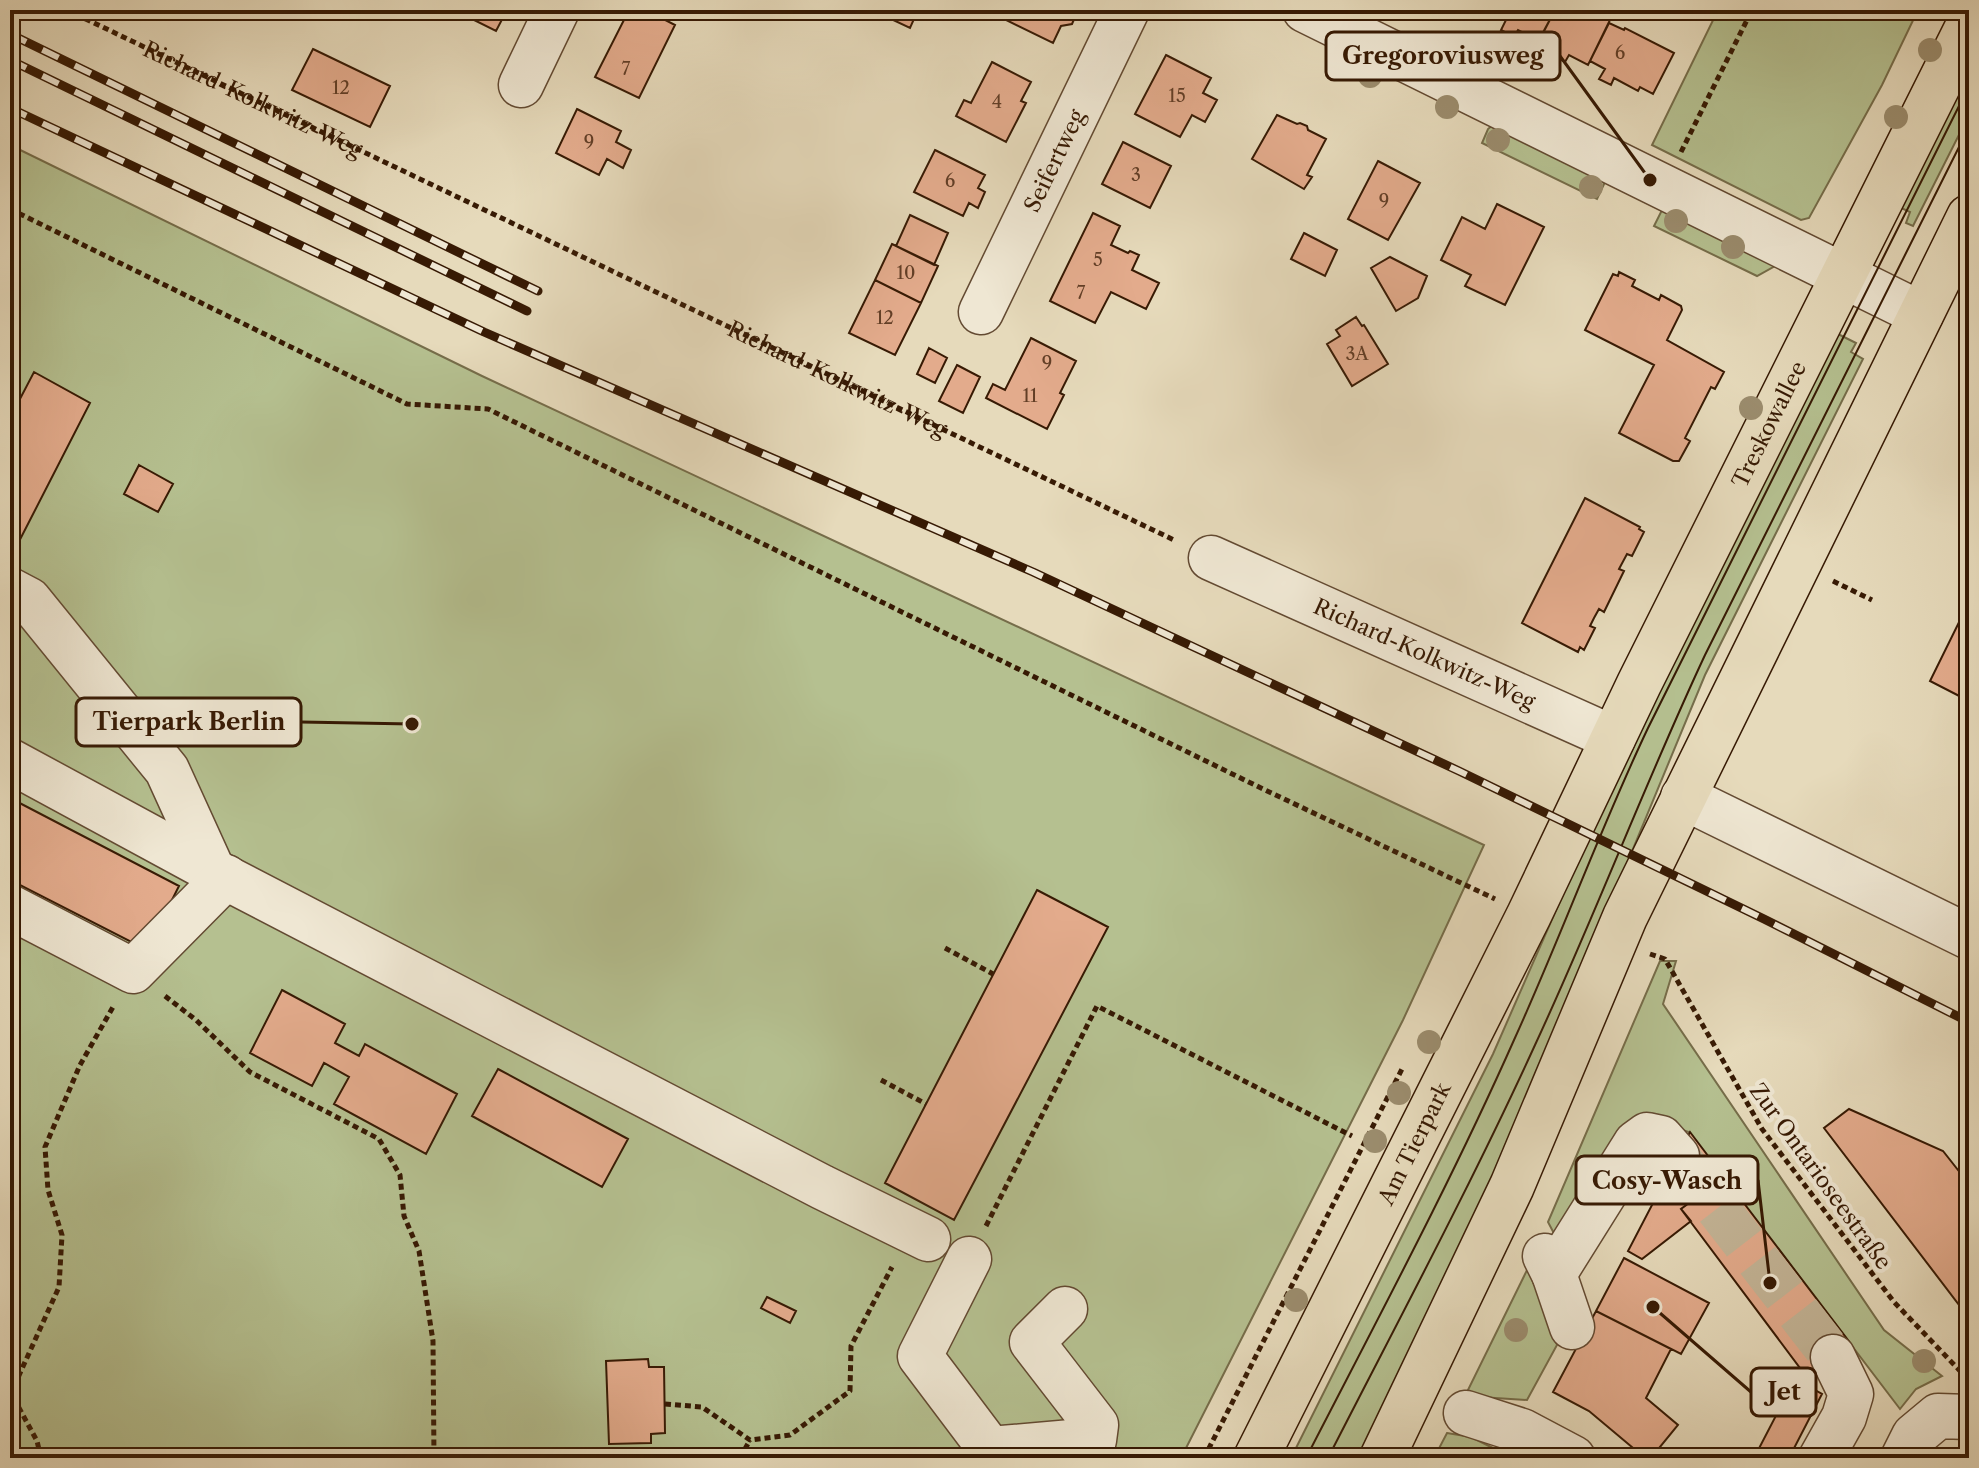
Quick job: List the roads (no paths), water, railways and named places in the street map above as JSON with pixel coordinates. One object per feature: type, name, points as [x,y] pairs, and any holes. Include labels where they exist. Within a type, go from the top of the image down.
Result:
[{"type":"main road","name":"Treskowallee","points":[[1571,827],[1969,24]]},
{"type":"main road","points":[[1382,1458],[1635,935],[1683,797],[1969,217]]},
{"type":"main road","name":"Am Tierpark","points":[[1256,1458],[1571,827]]},
{"type":"street","points":[[521,85],[557,10]]},
{"type":"street","name":"Seifertweg","points":[[981,312],[1127,10]]},
{"type":"street","points":[[1305,10],[1921,314]]},
{"type":"street","name":"Richard-Kolkwitz-Weg","points":[[1211,558],[1613,738]]},
{"type":"street","points":[[10,590],[29,600],[167,770],[220,874]]},
{"type":"street","points":[[10,761],[220,874],[920,1235]]},
{"type":"street","points":[[1683,797],[1969,937]]},
{"type":"street","points":[[10,907],[133,971],[220,874]]},
{"type":"street","points":[[1572,1327],[1550,1265],[1636,1143],[1647,1135],[1661,1138],[1677,1156]]},
{"type":"street","points":[[969,1259],[920,1356],[990,1449],[1094,1440],[1096,1425],[1032,1342],[1065,1309]]},
{"type":"street","points":[[1821,1458],[1844,1417],[1851,1394],[1833,1357]]},
{"type":"street","points":[[1466,1413],[1543,1447]]},
{"type":"street","points":[[1903,1458],[1914,1436],[1938,1416],[1968,1416]]},
{"type":"tunnel","points":[[1677,1156],[1833,1357]]},
{"type":"tram line","points":[[1306,1458],[1490,1093],[1648,728],[1969,86]]},
{"type":"tram line","points":[[1328,1458],[1511,1097],[1705,655],[1969,127]]},
{"type":"railway","points":[[10,34],[538,291]]},
{"type":"railway","points":[[10,60],[527,311]]},
{"type":"railway","points":[[10,108],[484,332],[1033,572],[1459,771],[1969,1022]]},
{"type":"place","name":"Gregoroviusweg","points":[[1650,180]]},
{"type":"place","name":"Tierpark Berlin","points":[[412,724]]},
{"type":"place","name":"Cosy-Wasch","points":[[1770,1283]]},
{"type":"place","name":"Jet","points":[[1653,1307]]}]
